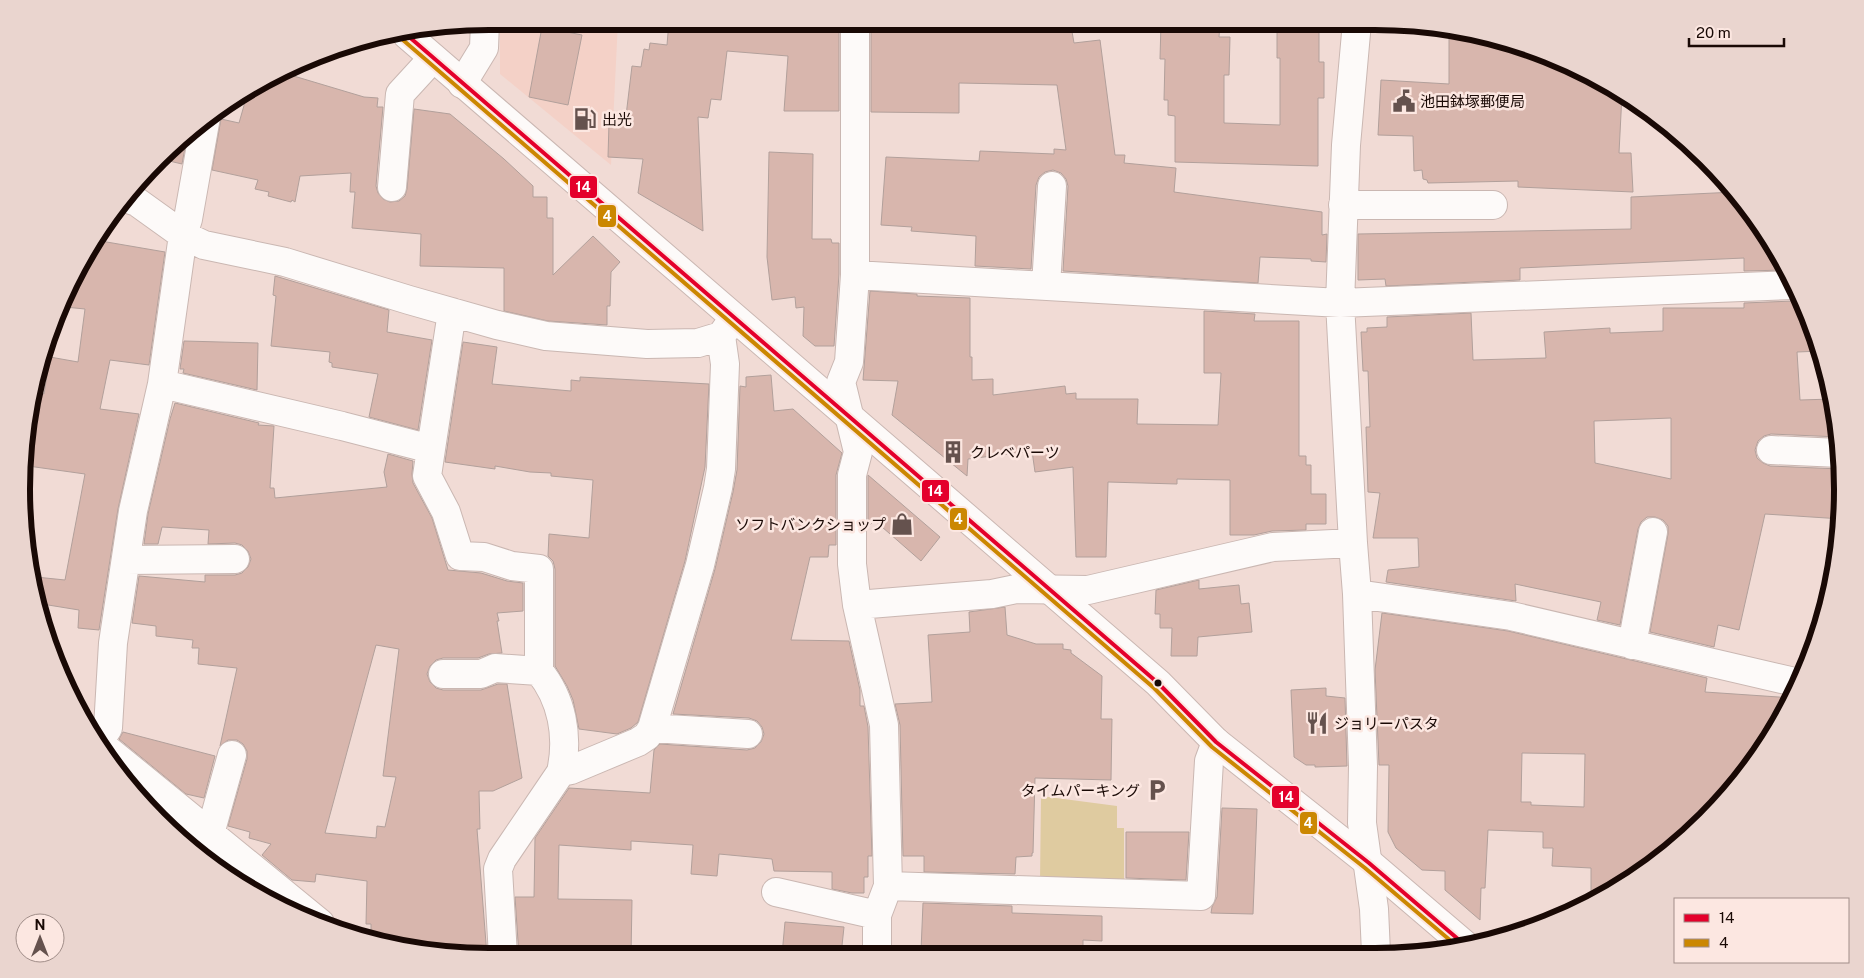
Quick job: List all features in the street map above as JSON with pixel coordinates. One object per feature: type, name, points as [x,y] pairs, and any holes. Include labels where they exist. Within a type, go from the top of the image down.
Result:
[{"type":"main road","points":[[462,84],[484,48],[485,30]]},
{"type":"main road","points":[[855,30],[855,275],[849,362],[842,382],[858,452],[852,475],[852,564],[857,605],[884,725],[888,886],[877,915],[877,948]]},
{"type":"main road","points":[[1356,30],[1342,205],[1340,303],[1357,594],[1363,766],[1362,823],[1374,909],[1376,948]]},
{"type":"main road","points":[[409,37],[728,327],[851,417],[1158,683],[1216,742],[1368,863],[1459,940]]},
{"type":"main road","points":[[392,187],[400,94],[432,58]]},
{"type":"main road","points":[[102,737],[108,728],[113,643],[132,510],[162,384],[183,235],[192,201],[204,130]]},
{"type":"main road","points":[[1046,286],[1052,186]]},
{"type":"main road","points":[[133,201],[183,235],[204,245],[285,262],[452,312],[546,336],[656,344],[698,343],[728,327]]},
{"type":"main road","points":[[1342,205],[1493,205]]},
{"type":"main road","points":[[855,275],[1340,303],[1787,285]]},
{"type":"main road","points":[[452,312],[427,476],[446,512],[460,556],[484,557],[512,566],[539,569],[539,671],[548,682],[561,711],[564,741],[561,772],[502,859],[498,869],[503,948]]},
{"type":"main road","points":[[561,772],[571,770],[638,742],[647,736],[652,728],[700,565],[718,488],[721,470],[728,327]]},
{"type":"main road","points":[[162,384],[342,426],[431,450]]},
{"type":"main road","points":[[1772,450],[1832,453]]},
{"type":"main road","points":[[1632,645],[1653,532]]},
{"type":"main road","points":[[857,605],[992,594],[1016,589],[1088,590],[1274,547],[1353,543]]},
{"type":"main road","points":[[126,560],[235,560]]},
{"type":"main road","points":[[1357,594],[1510,616],[1792,681]]},
{"type":"main road","points":[[443,674],[481,674],[495,668],[539,671]]},
{"type":"main road","points":[[652,728],[748,734]]},
{"type":"main road","points":[[564,741],[593,745],[600,757]]},
{"type":"main road","points":[[888,886],[1201,896],[1209,761],[1216,742]]},
{"type":"main road","points":[[210,834],[232,755]]},
{"type":"main road","points":[[117,758],[301,908]]},
{"type":"main road","points":[[776,892],[877,915]]},
{"type":"shaded area","name":"出光","points":[[500,30],[618,30],[611,165],[500,74]]},
{"type":"shaded area","points":[[1041,796],[1117,806],[1117,828],[1124,828],[1124,883],[1040,882]]},
{"type":"building","points":[[541,30],[557,30],[582,35],[568,105],[529,97]]},
{"type":"building","points":[[668,30],[839,30],[839,111],[784,111],[788,56],[727,51],[721,100],[711,99],[708,118],[698,117],[703,231],[638,193],[643,159],[608,157],[609,123],[625,124],[632,66],[641,67],[644,49],[649,50],[650,43],[667,45]]},
{"type":"building","points":[[923,30],[1072,30],[1074,43],[1100,40],[1115,155],[1125,155],[1124,163],[1176,168],[1174,192],[1322,212],[1322,235],[1327,234],[1326,262],[1311,261],[1311,259],[1260,257],[1258,283],[1063,271],[1068,186],[1066,179],[1061,173],[1053,170],[1045,172],[1039,177],[1036,185],[1031,269],[975,266],[976,236],[911,231],[912,227],[881,225],[886,157],[979,161],[980,151],[1054,154],[1054,149],[1066,150],[1057,85],[959,83],[959,113],[871,112],[871,32],[923,32]]},
{"type":"building","points":[[1161,30],[1220,30],[1219,37],[1230,37],[1229,75],[1224,75],[1224,123],[1280,125],[1280,58],[1277,58],[1277,30],[1319,30],[1319,62],[1324,62],[1324,98],[1318,98],[1318,166],[1175,162],[1175,116],[1168,115],[1168,100],[1164,100],[1165,59],[1160,59]]},
{"type":"building","points":[[1449,36],[1523,54],[1578,77],[1605,91],[1622,102],[1619,153],[1631,153],[1633,192],[1518,187],[1518,181],[1428,183],[1427,180],[1423,179],[1422,170],[1414,171],[1413,136],[1378,135],[1381,80],[1449,84]]},
{"type":"building","points":[[290,75],[364,97],[378,98],[377,107],[383,107],[376,186],[378,193],[383,199],[390,202],[399,201],[405,196],[407,189],[414,109],[450,114],[533,186],[533,197],[547,197],[547,218],[553,218],[553,275],[593,236],[620,262],[611,272],[610,306],[607,306],[607,325],[548,321],[504,311],[504,268],[420,266],[421,234],[352,228],[355,192],[350,192],[351,173],[300,176],[295,202],[292,200],[291,202],[268,196],[269,192],[255,189],[258,180],[212,170],[221,119],[239,123],[246,100]]},
{"type":"building","points":[[186,144],[182,164],[168,161]]},
{"type":"building","points":[[769,152],[813,154],[812,239],[831,239],[832,243],[839,243],[839,274],[834,346],[815,346],[803,336],[804,307],[796,308],[795,297],[772,300],[767,257]]},
{"type":"building","points":[[1725,192],[1757,234],[1778,270],[1744,271],[1744,258],[1520,268],[1520,280],[1386,286],[1385,279],[1358,280],[1358,234],[1631,229],[1631,197]]},
{"type":"building","points":[[102,241],[165,252],[149,365],[110,360],[100,409],[139,414],[118,509],[99,630],[78,628],[79,610],[45,605],[39,577],[65,580],[85,474],[31,466],[39,399],[40,393],[44,394],[50,357],[78,362],[85,309],[68,307],[91,259]]},
{"type":"building","points":[[275,276],[389,310],[387,332],[432,340],[418,430],[369,417],[378,374],[332,367],[332,363],[329,362],[330,352],[271,346],[276,296],[273,295]]},
{"type":"building","points":[[870,291],[917,294],[917,296],[970,298],[972,380],[993,379],[993,395],[1065,386],[1066,394],[1076,393],[1076,399],[1138,399],[1137,424],[1218,425],[1221,373],[1204,373],[1204,311],[1255,314],[1254,321],[1299,321],[1299,456],[1306,456],[1306,465],[1311,465],[1311,494],[1326,494],[1326,524],[1306,524],[1306,530],[1272,531],[1254,535],[1230,535],[1230,480],[1177,479],[1177,484],[1108,482],[1106,557],[1076,557],[1073,467],[1035,472],[1032,451],[968,459],[967,476],[892,415],[898,381],[863,380]]},
{"type":"building","points":[[1794,301],[1813,351],[1797,352],[1800,400],[1825,399],[1831,437],[1771,434],[1764,436],[1758,441],[1755,450],[1757,458],[1770,466],[1833,469],[1834,489],[1833,518],[1765,514],[1739,630],[1718,625],[1714,647],[1650,632],[1668,534],[1668,526],[1663,520],[1655,517],[1647,517],[1641,522],[1638,529],[1620,625],[1597,620],[1601,602],[1515,584],[1516,601],[1386,582],[1388,570],[1419,567],[1418,538],[1373,538],[1380,493],[1368,492],[1366,427],[1370,427],[1368,371],[1363,371],[1361,332],[1367,332],[1367,328],[1387,327],[1387,317],[1471,313],[1473,360],[1546,358],[1544,332],[1610,328],[1610,333],[1663,331],[1663,308],[1744,308],[1744,303]],"holes":[[[1671,418],[1671,479],[1595,463],[1594,421]]]},
{"type":"building","points":[[184,341],[258,343],[257,390],[183,373],[184,369],[180,369]]},
{"type":"building","points":[[463,342],[497,347],[492,384],[571,391],[571,380],[580,381],[580,377],[709,384],[705,467],[685,561],[638,722],[631,728],[617,734],[579,729],[573,700],[555,666],[555,569],[553,561],[548,556],[549,534],[589,538],[593,480],[551,476],[551,473],[530,472],[495,466],[495,469],[445,462]]},
{"type":"building","points":[[771,375],[774,411],[793,409],[842,453],[836,475],[836,545],[829,545],[828,557],[810,557],[791,640],[849,641],[860,690],[860,706],[864,706],[868,727],[872,856],[868,856],[868,877],[864,877],[864,893],[832,889],[832,872],[774,871],[772,859],[719,854],[717,876],[691,874],[693,845],[631,841],[631,850],[559,845],[558,899],[632,900],[631,948],[518,948],[515,897],[534,897],[535,838],[569,788],[650,793],[654,750],[660,744],[747,750],[755,748],[761,742],[764,734],[762,727],[757,721],[749,718],[673,714],[715,569],[733,492],[737,470],[740,386],[746,387],[746,377]]},
{"type":"building","points":[[175,403],[259,423],[258,425],[274,426],[270,488],[274,488],[275,498],[387,487],[384,472],[388,454],[413,461],[413,483],[432,518],[448,570],[481,573],[507,581],[523,583],[523,611],[497,613],[502,653],[489,654],[478,658],[443,658],[436,660],[430,666],[427,674],[430,682],[436,688],[443,690],[481,690],[498,684],[507,684],[522,778],[493,791],[479,791],[480,829],[477,829],[486,948],[429,944],[371,932],[371,924],[366,924],[367,881],[316,874],[315,882],[292,880],[262,855],[271,844],[249,838],[250,832],[228,826],[247,759],[247,751],[243,744],[237,740],[228,740],[220,746],[237,668],[198,664],[199,648],[192,648],[193,640],[156,636],[156,626],[132,623],[139,576],[205,582],[205,575],[235,575],[242,573],[248,567],[251,559],[248,551],[242,545],[235,543],[208,544],[209,530],[162,527],[158,544],[144,544],[148,514]],"holes":[[[376,645],[399,649],[383,776],[396,777],[385,827],[377,826],[376,838],[325,833]]]},
{"type":"building","points":[[868,475],[940,537],[921,561],[874,520],[870,525],[868,523]]},
{"type":"building","points":[[1199,580],[1199,589],[1239,585],[1241,604],[1249,603],[1252,632],[1198,637],[1197,656],[1171,656],[1172,628],[1160,628],[1160,614],[1155,614],[1156,590]]},
{"type":"building","points":[[1005,607],[1007,635],[1036,644],[1063,644],[1063,649],[1071,650],[1071,653],[1102,676],[1101,719],[1112,719],[1111,780],[1035,778],[1033,853],[1032,856],[1016,857],[1015,874],[924,872],[924,856],[903,856],[900,725],[895,704],[932,702],[928,635],[970,632],[969,612]]},
{"type":"building","points":[[1382,613],[1508,631],[1707,678],[1705,692],[1784,697],[1757,744],[1720,792],[1700,814],[1678,834],[1630,871],[1591,894],[1591,868],[1552,866],[1553,848],[1543,848],[1543,832],[1488,830],[1485,888],[1481,888],[1480,920],[1445,890],[1445,871],[1422,870],[1396,848],[1388,832],[1389,765],[1379,765],[1375,670]],"holes":[[[1522,753],[1585,754],[1584,807],[1531,805],[1531,802],[1521,802]]]},
{"type":"building","name":"ジョリーパスタ","points":[[1326,688],[1326,696],[1345,698],[1347,766],[1315,767],[1315,765],[1306,765],[1294,757],[1291,690]]},
{"type":"building","points":[[123,732],[215,756],[204,798],[186,794],[119,739]]},
{"type":"building","points":[[1222,808],[1257,809],[1253,914],[1211,913],[1217,897]]},
{"type":"building","points":[[1126,832],[1189,832],[1186,880],[1126,878]]},
{"type":"building","points":[[923,903],[1012,906],[1012,913],[1102,916],[1102,941],[1083,940],[1083,948],[921,948]]},
{"type":"building","points":[[785,922],[844,927],[842,948],[783,948]]},
{"type":"transit line","name":"14","points":[[410,37],[1158,683],[1216,742],[1369,863],[1459,940]]},
{"type":"transit line","name":"4","points":[[403,40],[1154,688],[1212,747],[1365,868],[1451,941]]},
{"type":"place","name":"池田鉢塚郵便局","points":[[1404,101]]},
{"type":"place","name":"出光","points":[[585,119]]},
{"type":"place","name":"クレベパーツ","points":[[953,452]]},
{"type":"place","name":"ソフトバンクショップ","points":[[902,524]]},
{"type":"place","name":"ジョリーパスタ","points":[[1317,723]]},
{"type":"place","name":"タイムパーキング","points":[[1157,790]]}]
